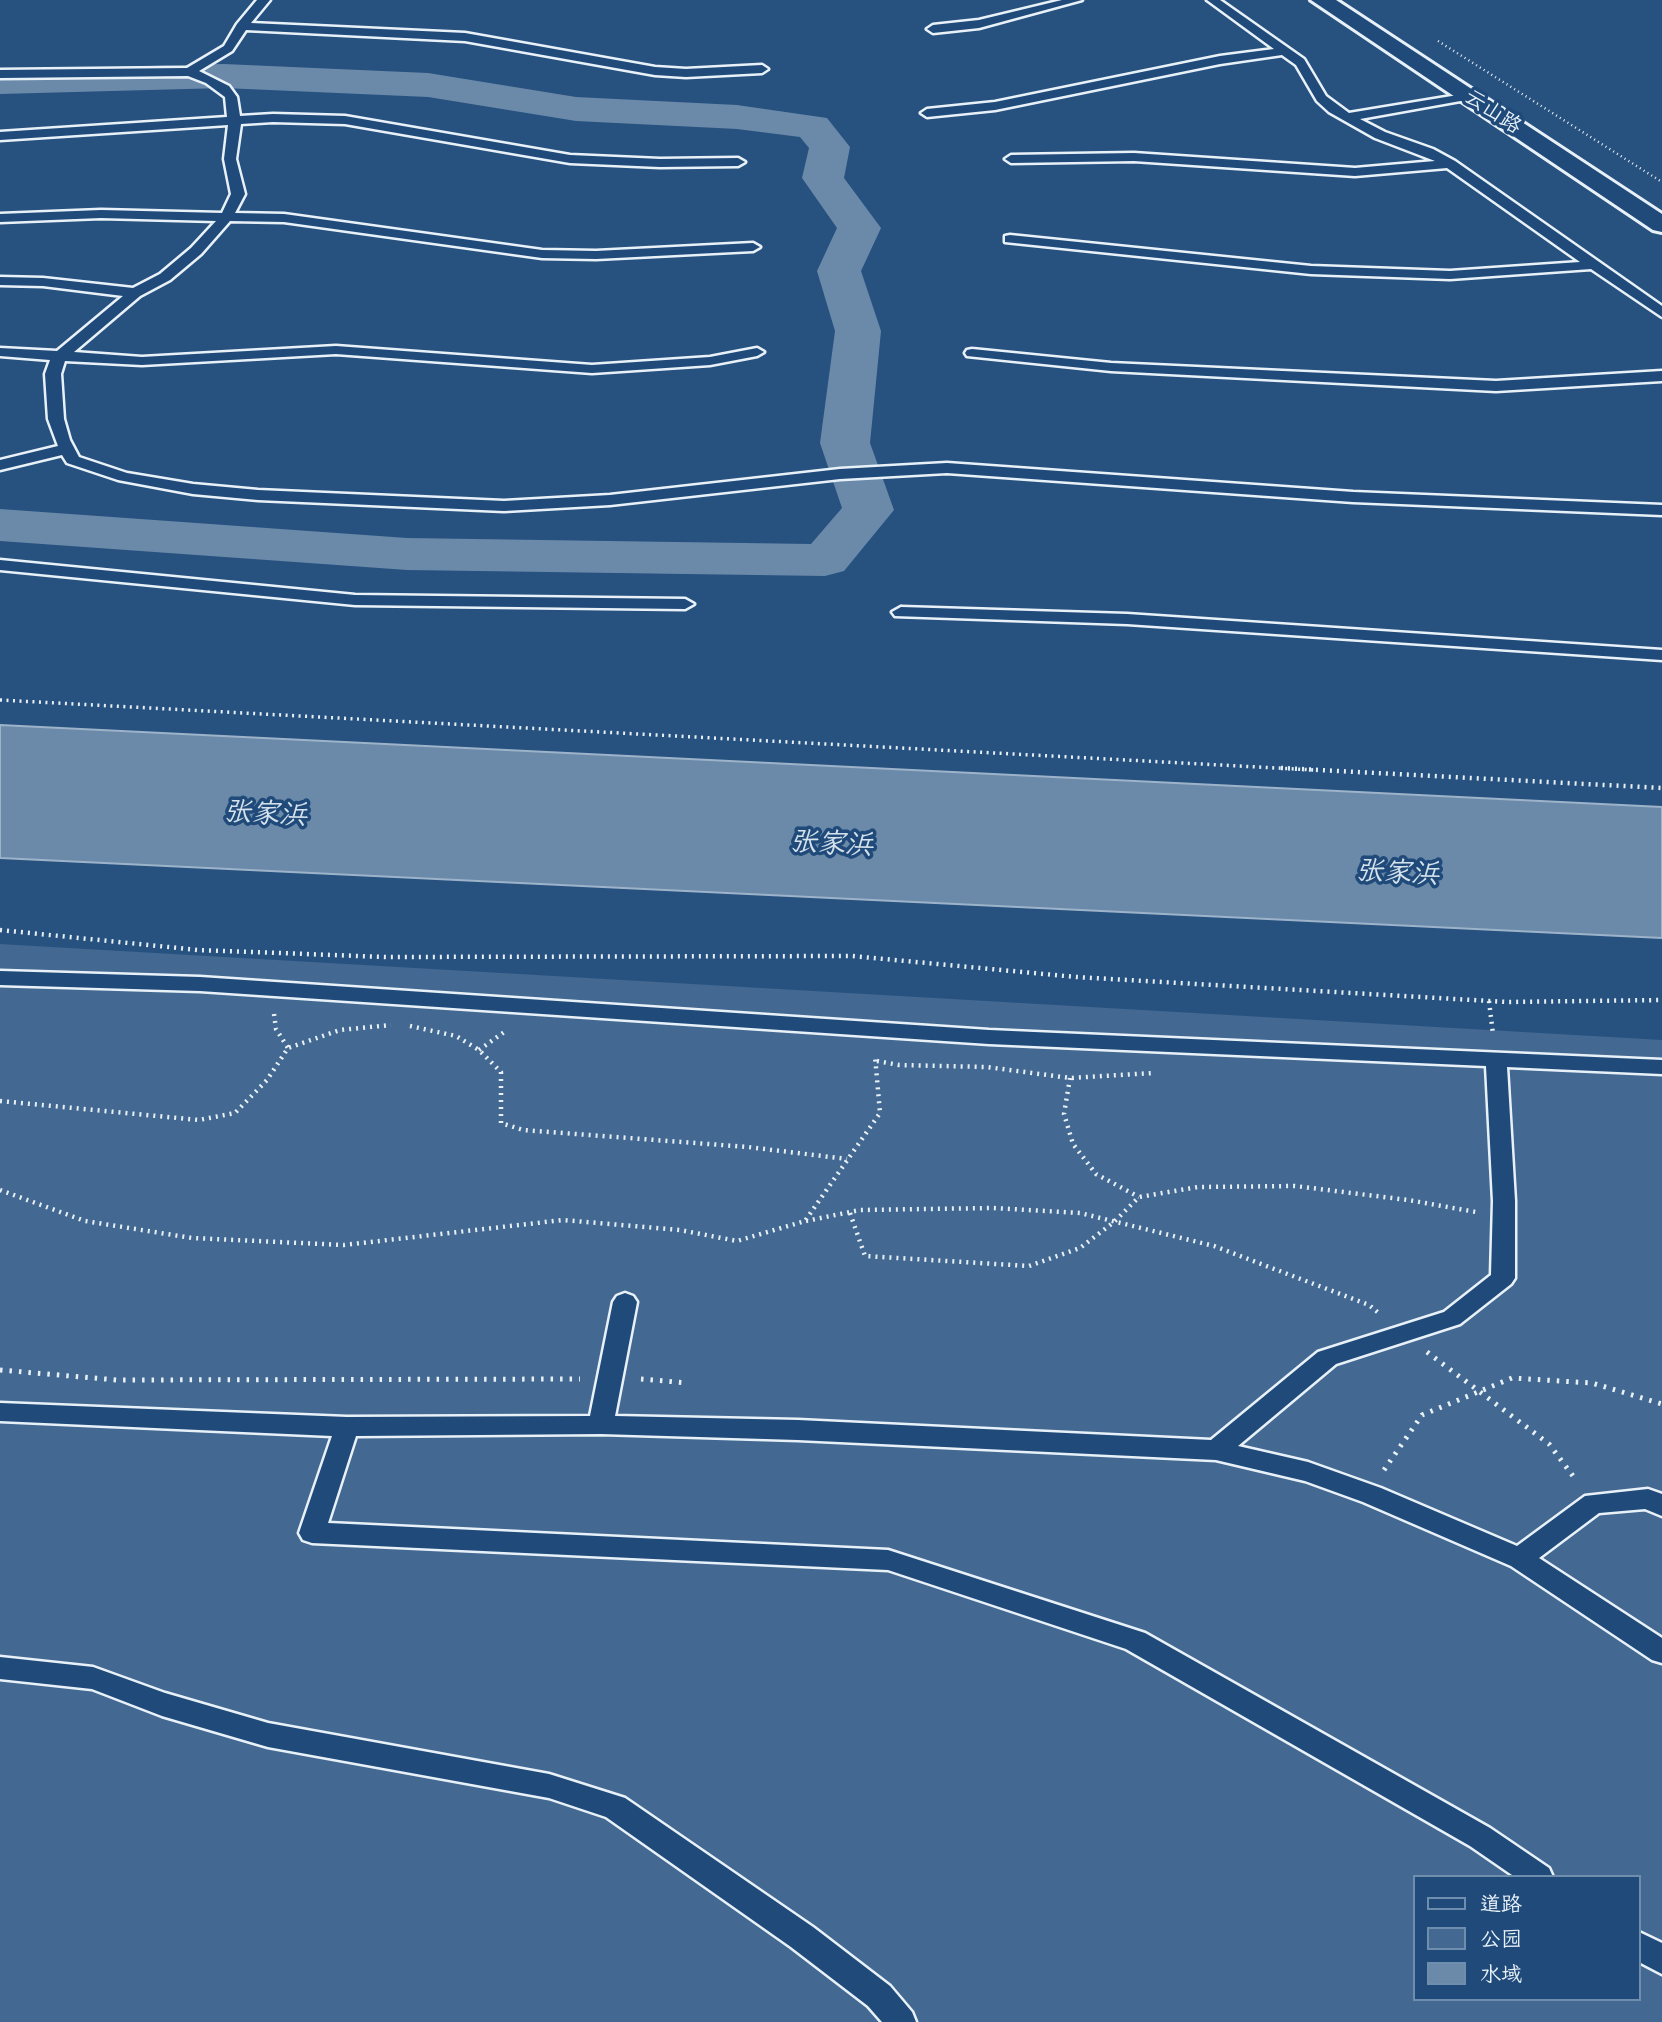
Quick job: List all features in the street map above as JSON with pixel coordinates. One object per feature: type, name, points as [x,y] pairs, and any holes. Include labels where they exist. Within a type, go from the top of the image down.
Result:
[{"type":"main road","name":"云山路","points":[[1322,0],[1662,225]]},
{"type":"main road","name":"云山路","points":[[1355,0],[1616,168]]},
{"type":"lane","points":[[200,76],[228,48],[264,0]]},
{"type":"lane","points":[[933,29],[979,24],[1076,0]]},
{"type":"lane","points":[[1213,0],[1300,62],[1321,99],[1333,109],[1380,135],[1428,152],[1450,164],[1662,313]]},
{"type":"lane","points":[[242,26],[477,38],[655,71],[686,73],[762,69]]},
{"type":"lane","points":[[927,113],[995,106],[1220,60],[1285,51]]},
{"type":"lane","points":[[0,74],[200,76],[225,89],[231,97],[235,121],[230,159],[238,194],[227,216],[196,251],[164,277],[135,293],[58,358],[53,374],[56,419],[73,460],[124,477],[193,489],[258,495],[504,506],[636,498],[840,474],[947,468],[1353,496],[1662,510]]},
{"type":"lane","points":[[1333,109],[1458,90]]},
{"type":"lane","points":[[1347,117],[1458,90]]},
{"type":"lane","points":[[0,136],[235,121],[345,120],[522,153],[569,159],[660,163],[738,162]]},
{"type":"lane","points":[[1011,159],[1134,157],[1355,172],[1450,164]]},
{"type":"lane","points":[[0,218],[101,214],[227,216],[322,222],[499,250],[542,254],[596,255],[753,247]]},
{"type":"lane","points":[[1010,239],[1311,270],[1450,275],[1593,265]]},
{"type":"lane","points":[[0,281],[43,282],[135,293]]},
{"type":"lane","points":[[0,352],[58,358],[193,360],[336,350],[592,369],[710,361],[757,352]]},
{"type":"lane","points":[[972,353],[1111,367],[1496,386],[1662,376]]},
{"type":"lane","points":[[0,465],[67,449]]},
{"type":"lane","points":[[0,565],[355,600],[685,604]]},
{"type":"lane","points":[[901,612],[1127,619],[1662,654]]},
{"type":"lane","points":[[0,978],[279,989],[862,1030],[1662,1067]]},
{"type":"lane","points":[[1216,1450],[1327,1358],[1452,1318],[1503,1278],[1504,1216],[1496,1059]]},
{"type":"lane","points":[[601,1425],[625,1302]]},
{"type":"lane","points":[[0,1412],[347,1427],[601,1425],[798,1430],[1216,1450],[1308,1472],[1372,1495],[1520,1559],[1662,1651]]},
{"type":"lane","points":[[347,1427],[312,1533],[888,1560],[1135,1641],[1480,1837],[1536,1875]]},
{"type":"lane","points":[[1520,1559],[1564,1523],[1594,1503],[1648,1499],[1662,1506]]},
{"type":"lane","points":[[0,1668],[93,1678],[162,1704],[268,1735],[549,1786],[615,1807],[802,1937],[879,1996],[901,2022]]},
{"type":"lane","points":[[1641,1946],[1662,1960]]},
{"type":"path","points":[[1431,36],[1662,182]]},
{"type":"path","points":[[0,701],[1662,788]]},
{"type":"path","points":[[0,930],[198,950],[386,957],[852,956],[1076,977],[1489,1001],[1662,1000]]},
{"type":"path","points":[[279,989],[272,1005],[276,1029],[288,1048]]},
{"type":"path","points":[[1489,1001],[1496,1059]]},
{"type":"path","points":[[0,1101],[199,1120],[235,1113],[267,1080],[288,1048],[340,1030],[401,1024],[456,1036],[479,1050],[501,1072],[501,1123],[523,1130],[748,1147],[847,1159]]},
{"type":"path","points":[[805,1221],[880,1113],[877,1060],[862,1030]]},
{"type":"path","points":[[877,1060],[899,1065],[987,1067],[1070,1078],[1159,1072]]},
{"type":"path","points":[[1070,1078],[1064,1114],[1073,1143],[1096,1174],[1139,1197]]},
{"type":"path","points":[[850,1213],[865,1256],[1029,1266],[1080,1248],[1114,1222],[1139,1197],[1198,1187],[1295,1186],[1408,1200],[1504,1216]]},
{"type":"path","points":[[0,1190],[85,1221],[192,1238],[344,1245],[563,1220],[680,1230],[737,1241],[805,1221],[860,1210],[993,1208],[1080,1213],[1214,1246],[1369,1305],[1549,1444],[1594,1503]]},
{"type":"path","points":[[0,1370],[117,1380],[531,1380],[610,1377],[688,1382]]},
{"type":"path","points":[[1372,1495],[1385,1469],[1422,1415],[1512,1378],[1592,1383],[1662,1405]]},
{"type":"green space","points":[[0,944],[1662,1040],[1662,2022],[0,2022]]},
{"type":"water","name":"张家浜","points":[[0,725],[1662,807],[1662,938],[0,858]]},
{"type":"waterway","points":[[0,82],[224,76],[428,85],[576,109],[737,117],[813,127],[830,147],[823,178],[859,228],[839,271],[858,331],[845,443],[868,510],[825,560],[407,554],[0,525]]}]
